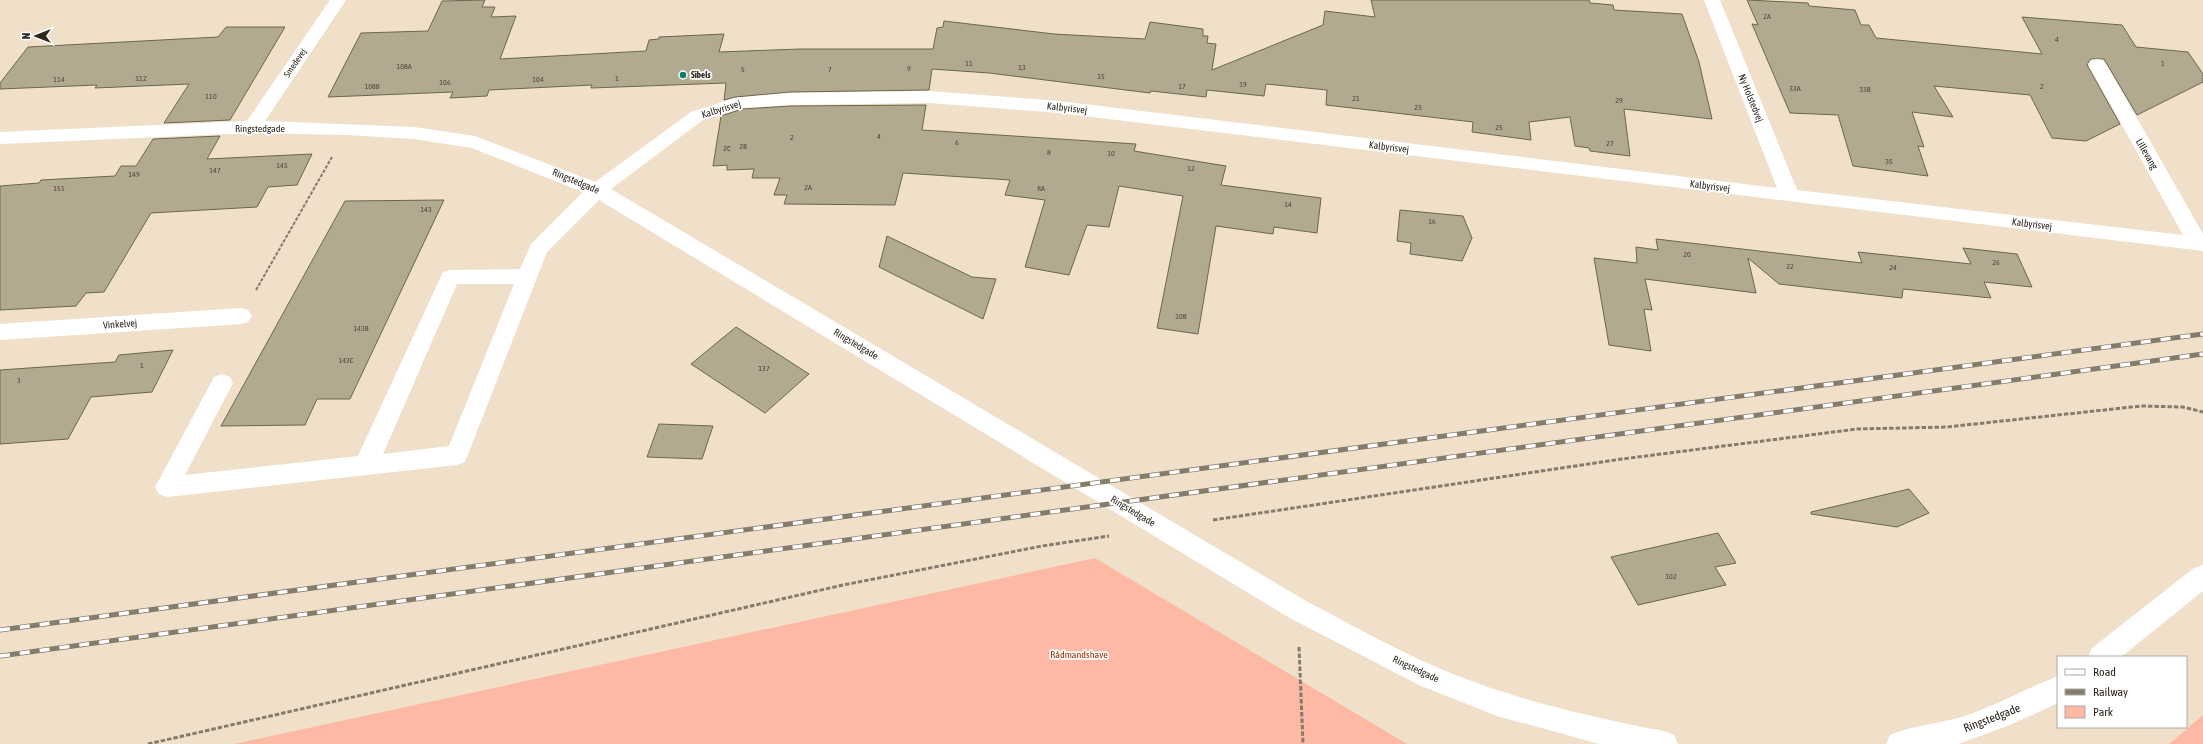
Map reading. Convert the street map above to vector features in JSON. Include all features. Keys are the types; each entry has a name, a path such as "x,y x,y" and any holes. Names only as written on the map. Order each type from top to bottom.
{"street":[{"name":"Smedevej","path":"252,127 338,0"},
{"name":"Ny Holstedvej","path":"1712,0 1790,196"},
{"name":"Lillevang","path":"2097,64 2201,243"},
{"name":"Kalbyrisvej","path":"366,465 457,455 538,249 598,190 697,116 741,102 790,99 929,97 1066,108 1790,196 2201,243"},
{"name":"Ringstedgade","path":"0,138 252,127 348,129 414,133 475,142 598,190 1297,609 1416,670 1473,694 1599,732 1664,744"},
{"path":"222,383 167,487 366,465 450,277 528,276"},
{"name":"Vinkelvej","path":"0,332 241,316"},
{"path":"2102,656 2203,576"},
{"name":"Ringstedgade","path":"1900,744 1933,739 1983,724 2057,689"}],"path":[{"path":"241,316 348,129"},
{"path":"1297,609 1303,744"}],"green space":[{"name":"Rådmandshave","path":"1095,558 1407,744 234,744"},
{"path":"2203,715 2203,744 2169,744"}],"building":[{"path":"485,0 482,7 495,7 491,17 516,16 500,59 646,51 649,40 659,39 659,37 724,34 719,52 800,49 933,49 937,28 943,27 944,21 1054,34 1145,39 1150,22 1203,29 1203,36 1208,36 1207,43 1216,44 1212,70 1323,25 1325,11 1375,17 1371,0 1589,0 1590,3 1613,5 1614,10 1682,14 1699,62 1712,119 1624,109 1630,156 1590,151 1589,148 1575,146 1570,117 1529,122 1531,140 1472,132 1473,122 1326,105 1327,90 1266,84 1264,96 1207,90 1206,97 1151,91 1150,93 989,73 932,69 929,90 790,92 735,97 724,100 726,83 591,88 592,85 489,90 487,96 450,98 453,92 328,97 361,33 428,31 442,1"},
{"path":"1747,0 1808,3 1809,6 1855,10 1861,25 1869,25 1876,38 2042,54 2022,17 2122,25 2136,47 2188,52 2203,74 2203,82 2137,115 2104,59 2091,59 2087,65 2120,124 2086,141 2052,138 2030,95 1934,86 1953,117 1912,112 1924,147 1918,146 1928,176 1853,166 1838,115 1790,113 1752,24 1758,25"},
{"path":"226,27 285,27 230,120 164,123 189,84 95,88 97,85 0,89 0,83 28,47 218,37"},
{"path":"926,105 922,130 1136,144 1134,151 1226,166 1221,185 1321,198 1317,233 1274,227 1273,234 1216,226 1198,334 1157,328 1183,196 1119,186 1109,227 1087,225 1069,275 1025,267 1045,200 1005,195 1010,180 903,173 895,205 784,204 787,195 774,195 780,178 752,178 754,169 727,170 727,165 713,166 721,116 742,109 790,106"},
{"path":"220,136 207,159 312,154 297,185 268,187 257,207 151,213 104,292 86,293 76,306 0,310 0,186 39,183 41,180 115,176 121,166 136,166 153,139"},
{"path":"444,200 350,399 317,399 305,425 221,426 345,201"},
{"path":"1400,210 1463,216 1472,238 1462,261 1410,254 1411,243 1397,241"},
{"path":"887,236 972,277 996,279 983,319 879,267"},
{"path":"1656,239 1862,263 1858,252 1971,264 1963,248 2017,254 2032,287 1984,282 1991,298 1903,289 1902,298 1779,284 1748,258 1756,293 1645,279 1652,310 1644,309 1651,351 1609,345 1594,258 1637,263 1636,247 1658,250"},
{"path":"736,327 809,374 765,413 691,364"},
{"path":"173,350 152,392 91,397 68,439 0,444 0,370 115,362 119,355"},
{"path":"659,424 713,426 702,459 647,457"},
{"path":"1909,489 1929,513 1897,527 1811,514 1811,512"},
{"path":"1718,533 1736,563 1715,567 1726,585 1638,605 1611,557"}],"railway":[{"path":"0,630 2203,334"},
{"path":"0,656 2203,354"}],"place":[{"name":"Sibels","path":"683,75"}]}
